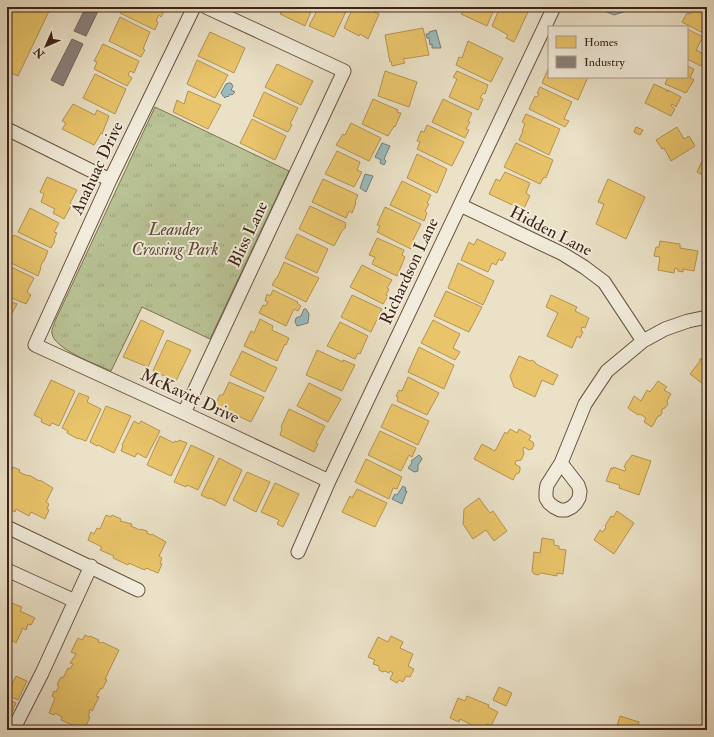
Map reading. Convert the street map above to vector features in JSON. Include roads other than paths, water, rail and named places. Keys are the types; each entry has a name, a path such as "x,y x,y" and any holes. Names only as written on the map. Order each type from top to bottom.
{"street":[{"name":"Anahuac Drive","path":"35,346 110,180 194,7"},
{"name":"Bliss Lane","path":"184,413 344,71 206,7"},
{"name":"Richardson Lane","path":"298,552 329,482 554,7"},
{"path":"7,129 110,180"},
{"name":"Hidden Lane","path":"460,206 563,254 594,274 604,282 643,341"},
{"path":"560,463 585,404 607,371 643,341 665,329 688,321 707,317"},
{"name":"McKavitt Drive","path":"35,346 184,413 329,482"},
{"path":"7,527 91,566 138,590"},
{"path":"13,730 42,673 91,566"},
{"path":"7,570 74,602"}],"water":[{"path":"595,7 634,7 633,9 614,15"},
{"path":"436,30 441,48 432,48 429,38 427,38 426,34"},
{"path":"229,83 233,86 231,90 235,92 225,98 221,93 226,84"},
{"path":"382,143 390,146 384,159 386,161 384,165 380,163 381,160 375,157"},
{"path":"365,174 373,176 366,192 360,188"},
{"path":"304,309 306,309 309,314 308,323 297,326 295,322 296,318 301,316"},
{"path":"419,455 422,459 418,465 418,471 414,472 408,468 412,463 411,461"},
{"path":"403,486 406,488 405,491 407,491 402,504 392,499 395,494 397,495"}],"park label":[{"name":"Leander Crossing Park","path":"175,239"}]}
